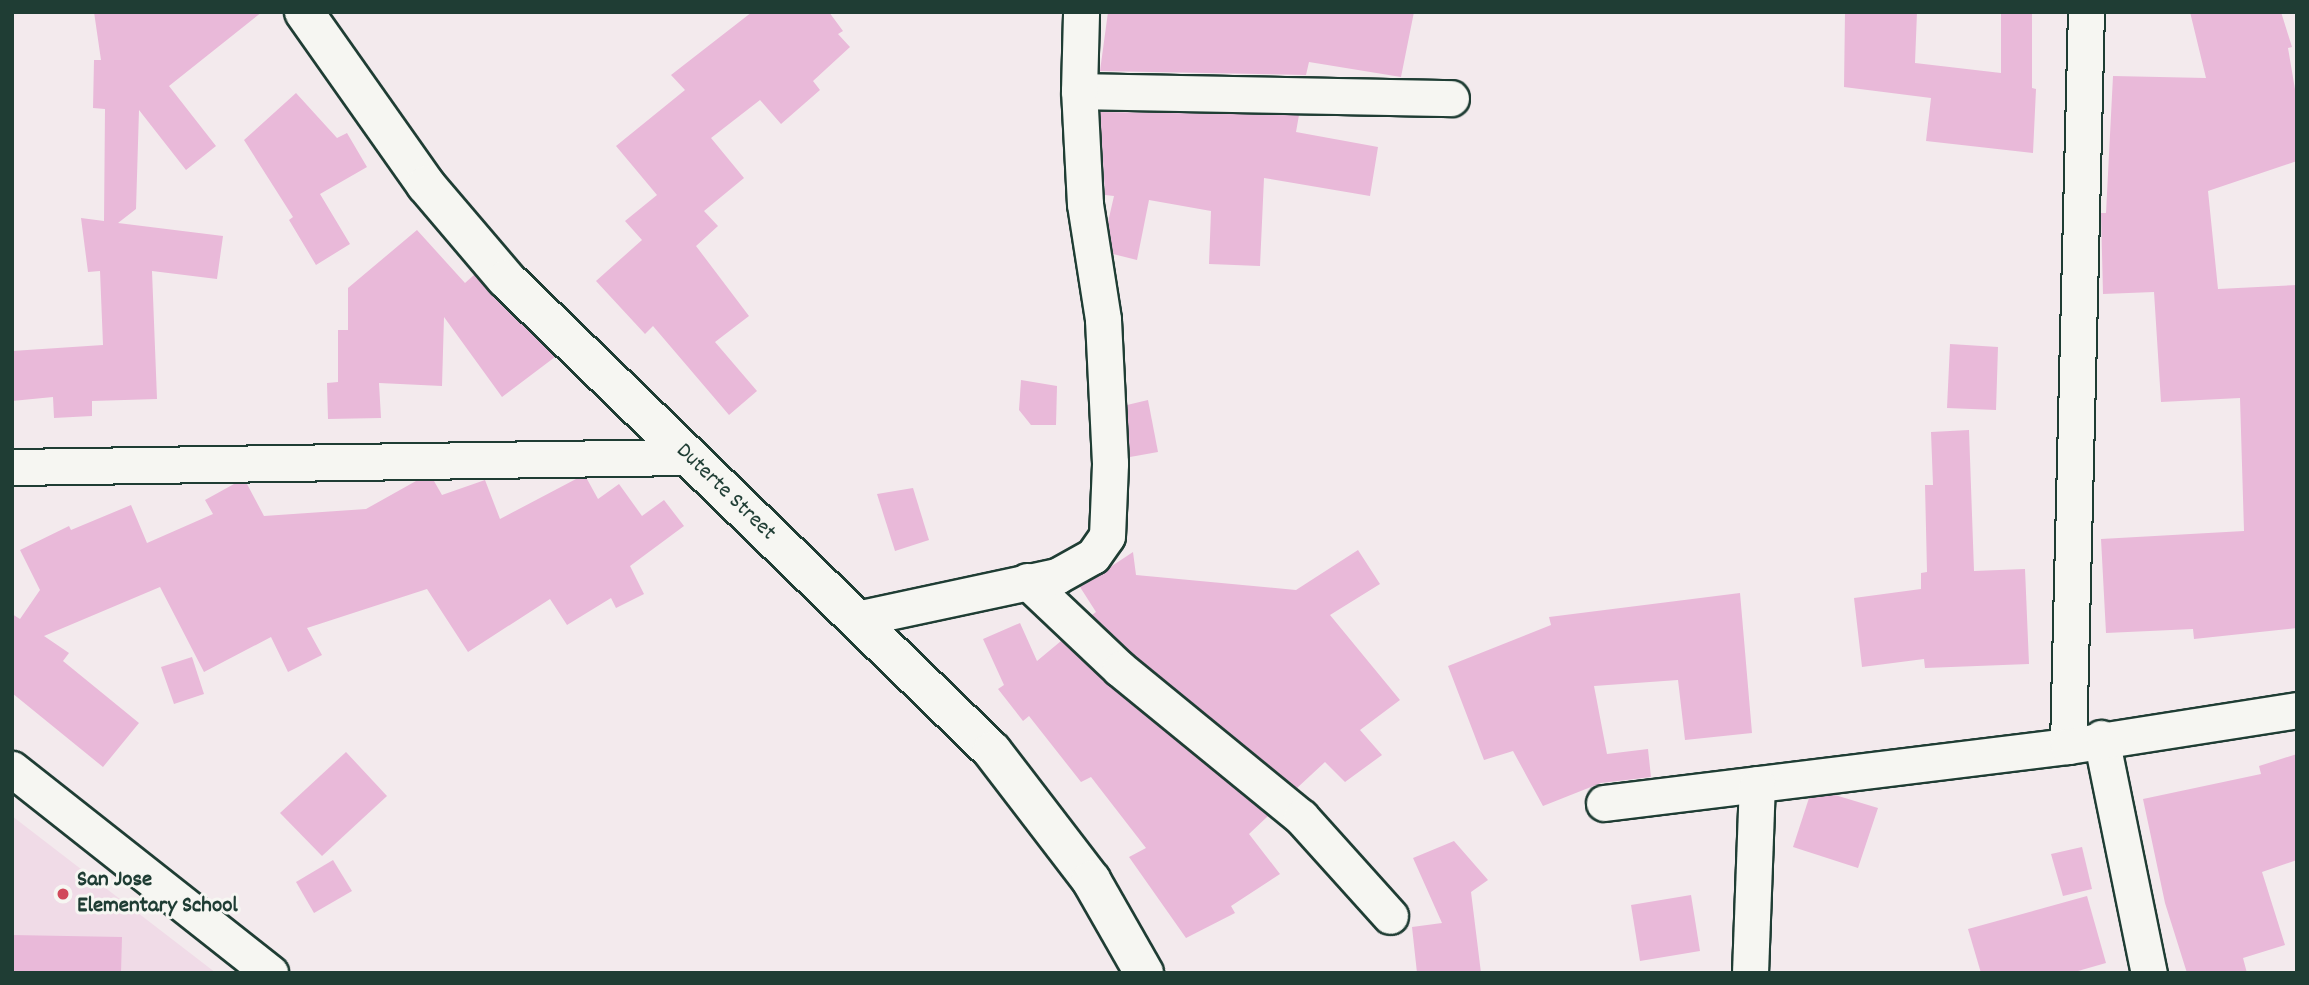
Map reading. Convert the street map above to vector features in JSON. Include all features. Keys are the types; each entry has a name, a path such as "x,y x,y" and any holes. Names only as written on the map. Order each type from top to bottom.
{"main road":[{"name":"Duterte Street","path":"304,12 426,185 497,268 992,751 1091,880 1144,973"}],"street":[{"path":"856,619 1057,576 1093,556 1107,536 1111,505 1103,319 1085,204 1079,90 1081,12"},
{"path":"2068,746 2086,12"},
{"path":"1079,90 1451,98"},
{"path":"12,467 689,457"},
{"path":"1027,581 1120,668 1301,817 1390,916"},
{"path":"1604,803 2068,746 2101,738 2297,710"},
{"path":"2101,738 2149,973"},
{"path":"12,769 270,973"},
{"path":"1750,973 1757,784"}],"shaded area":[{"name":"San Jose Elementary School","path":"12,816 216,973 12,973"}],"building":[{"path":"94,12 262,12 169,86 216,146 186,170 139,110 136,209 118,223 223,236 217,279 152,271 157,399 92,401 92,416 54,418 53,397 12,401 12,351 103,345 100,271 88,272 81,218 104,221 105,109 93,108 94,60 101,60"},
{"path":"752,12 829,12 843,31 838,34 850,47 813,81 820,90 781,124 760,100 711,138 744,178 704,211 718,226 696,246 749,316 715,342 757,391 729,415 653,326 645,334 596,281 642,240 625,221 657,195 616,146 685,90 671,75"},
{"path":"1108,12 1414,12 1401,77 1309,62 1306,75 1100,71"},
{"path":"1845,12 1917,12 1915,63 2001,73 2001,14 2032,14 2032,88 2036,89 2033,153 1926,141 1931,98 1844,87"},
{"path":"2190,12 2281,12 2292,47 2288,48 2297,101 2297,161 2208,191 2218,289 2297,285 2297,628 2194,639 2193,629 2106,633 2101,539 2244,531 2240,398 2161,402 2154,292 2103,294 2101,213 2106,213 2113,76 2206,78"},
{"path":"296,93 337,138 347,133 367,167 320,194 350,244 316,265 289,220 293,217 244,140"},
{"path":"1100,112 1299,115 1296,132 1378,147 1370,196 1264,178 1260,266 1209,264 1211,211 1149,200 1137,260 1113,254 1108,222 1114,196 1105,195"},
{"path":"417,230 465,283 474,275 555,357 502,397 444,317 442,386 379,383 381,418 328,419 327,383 338,382 338,330 348,330 348,288"},
{"path":"1950,344 1998,347 1996,410 1947,408"},
{"path":"1021,380 1057,386 1056,425 1031,425 1019,410"},
{"path":"1148,400 1158,452 1130,457 1127,405"},
{"path":"1969,430 1974,571 2025,569 2029,664 1925,668 1924,659 1862,667 1854,598 1921,589 1921,573 1927,572 1925,485 1933,485 1931,432"},
{"path":"576,479 587,479 598,499 619,484 642,516 664,500 684,526 630,566 644,594 616,608 611,598 567,625 550,599 468,652 427,589 307,628 322,655 288,672 271,637 204,672 160,587 44,636 69,653 63,661 139,723 103,767 12,693 12,614 20,619 40,590 20,550 69,526 71,530 131,505 147,543 213,514 205,500 234,484 247,484 264,516 366,509 416,481 434,481 442,495 485,480 500,519"},
{"path":"913,488 929,540 895,551 877,494"},
{"path":"1358,550 1380,584 1330,615 1400,700 1360,730 1382,755 1345,782 1325,762 1297,788 1133,654 1092,615 1096,612 1080,587 1133,552 1136,575 1296,590"},
{"path":"1740,593 1752,733 1685,740 1678,680 1594,686 1607,754 1648,749 1651,777 1601,783 1543,806 1513,751 1484,760 1448,666 1551,625 1549,617"},
{"path":"1020,623 1037,661 1061,641 1268,816 1249,834 1280,874 1231,906 1235,913 1186,938 1129,857 1146,848 1091,777 1081,782 1029,716 1023,721 998,689 1004,685 983,639"},
{"path":"192,657 204,694 174,704 161,667"},
{"path":"346,752 387,796 322,856 280,813"},
{"path":"2297,754 2297,860 2262,872 2285,945 2243,958 2247,973 2187,973 2165,903 2143,799 2261,774 2259,766"},
{"path":"1835,795 1878,808 1858,868 1793,847 1809,798"},
{"path":"1454,841 1488,880 1471,892 1481,973 1417,973 1412,927 1442,923 1413,858"},
{"path":"2082,847 2092,889 2063,896 2051,854"},
{"path":"333,860 352,891 314,913 296,882"},
{"path":"1691,895 1700,951 1640,961 1631,905"},
{"path":"2087,896 2106,963 2071,973 1981,973 1968,929"},
{"path":"12,935 122,937 121,973 12,973"}],"place":[{"name":"San Jose Elementary School","path":"63,894"}]}
